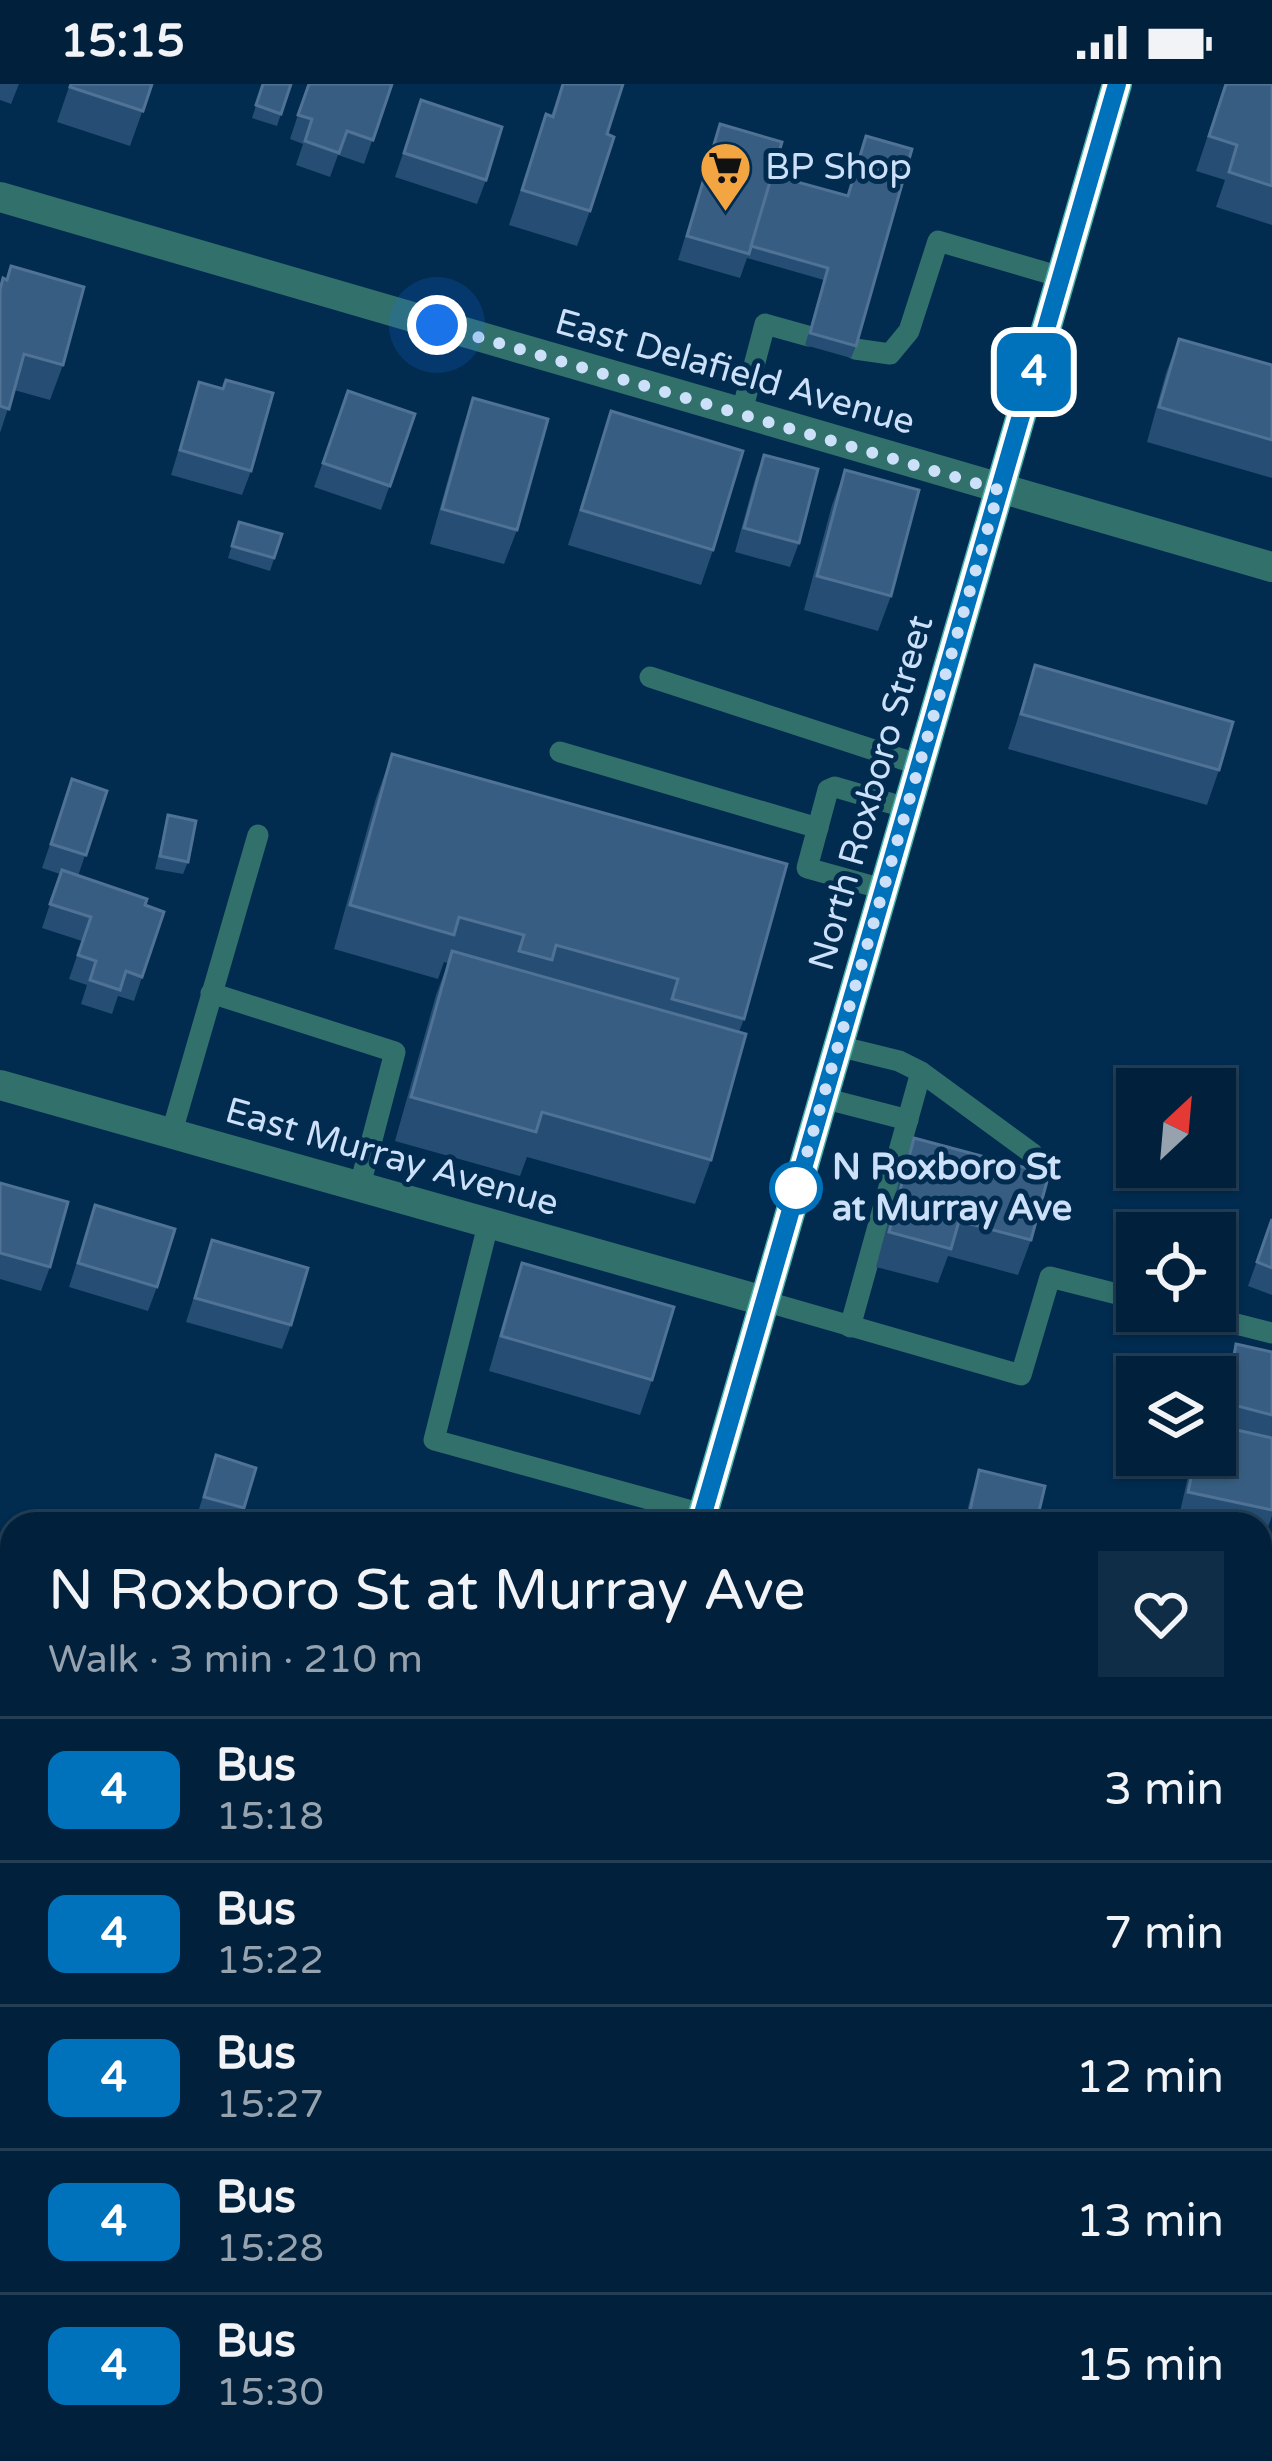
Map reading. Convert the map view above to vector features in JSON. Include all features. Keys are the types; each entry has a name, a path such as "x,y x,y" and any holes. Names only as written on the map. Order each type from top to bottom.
{"main road":[{"name":"North Roxboro Street","path":"703,1512 1117,84"}],"street":[{"name":"East Delafield Avenue","path":"0,197 1272,567"},
{"name":"East Murray Avenue","path":"0,1085 764,1301"}],"lane":[{"path":"855,349 890,354 909,331 938,241 1061,277"},
{"path":"741,415 765,324 808,336"},
{"path":"650,677 920,765"},
{"path":"560,752 818,828"},
{"path":"883,889 810,872 807,865 830,786 908,808"},
{"path":"171,1135 258,836"},
{"path":"211,992 394,1052 359,1189"},
{"path":"838,1046 899,1061 921,1072 1033,1154"},
{"path":"850,1327 921,1072"},
{"path":"823,1098 908,1120"},
{"path":"488,1225 434,1440 677,1512"},
{"path":"764,1301 1021,1375 1050,1277 1116,1294"},
{"path":"1236,1324 1272,1333"}],"building":[{"path":"71,84 152,84 143,111"},
{"path":"263,84 291,84 281,114 256,105"},
{"path":"309,84 392,84 373,140 347,131 339,153 305,141 312,119 298,115"},
{"path":"563,84 623,84 607,134 614,137 590,211 522,190 546,114 553,117"},
{"path":"1226,84 1272,84 1272,186 1229,172 1237,145 1209,136"},
{"path":"421,100 502,127 486,180 404,153"},
{"name":"BP Shop","path":"720,124 782,142 749,254 687,236"},
{"path":"866,136 912,149 856,346 810,333 828,268 751,246 772,175 848,196"},
{"path":"11,266 84,287 63,365 24,354 9,409 0,406 0,290"},
{"path":"1179,339 1272,365 1272,440 1159,407"},
{"path":"226,380 273,393 251,471 180,450 199,382 223,389"},
{"path":"348,391 415,414 390,486 323,463"},
{"path":"473,398 548,419 517,530 442,509"},
{"path":"611,411 743,451 713,550 581,510"},
{"path":"764,455 818,469 799,543 744,528"},
{"path":"845,470 919,490 891,596 817,576"},
{"path":"239,522 282,534 274,558 232,546"},
{"path":"1035,665 1233,722 1219,770 1021,714"},
{"path":"392,754 787,864 744,1019 672,999 678,979 556,945 552,960 519,951 524,935 459,917 454,935 350,905"},
{"path":"72,779 107,791 86,855 51,844"},
{"path":"168,815 196,821 188,862 160,856"},
{"path":"62,870 147,899 145,905 164,912 142,977 126,971 120,990 90,980 96,961 78,955 91,917 50,904"},
{"path":"452,951 746,1034 711,1160 542,1112 536,1132 411,1097"},
{"path":"914,1138 1049,1174 1031,1240 959,1221 951,1249 889,1232"},
{"path":"0,1183 68,1202 50,1267 0,1253"},
{"path":"95,1205 175,1229 157,1287 78,1263"},
{"path":"1272,1219 1272,1268 1257,1262"},
{"path":"212,1240 308,1268 291,1325 195,1298"},
{"path":"522,1263 674,1307 652,1380 501,1336"},
{"path":"1236,1344 1272,1352 1272,1415 1236,1406"},
{"path":"1236,1430 1272,1438 1272,1510 1188,1492 1191,1476 1236,1476"},
{"path":"216,1455 256,1468 244,1508 204,1497"},
{"path":"979,1470 1045,1486 1039,1512 970,1512"}],"bus line":[{"name":"4","path":"703,1512 1117,84"}],"place":[{"name":"BP Shop","path":"726,213"},
{"name":"N Roxboro St at Murray Ave","path":"796,1188"}],"route":[{"path":"437,325 999,490 792,1205 796,1188"}]}
